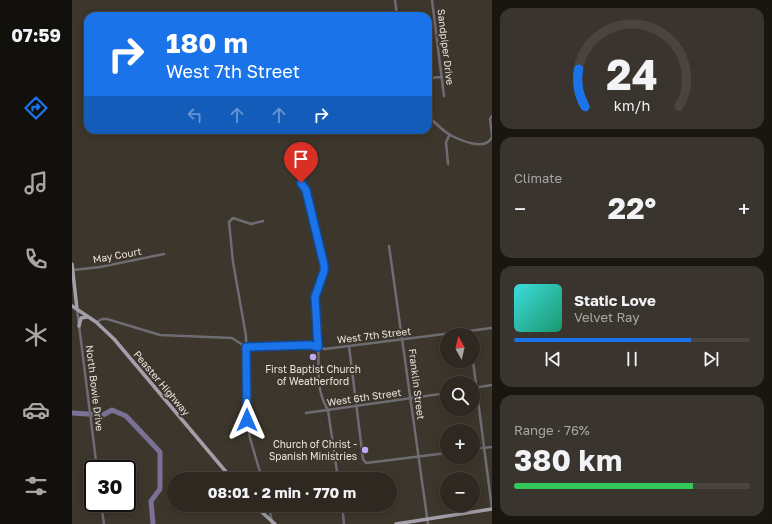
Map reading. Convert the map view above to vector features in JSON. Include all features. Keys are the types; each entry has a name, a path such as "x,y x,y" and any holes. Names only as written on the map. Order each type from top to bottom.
{"main road":[{"path":"72,264 77,309"},
{"path":"72,303 76,297"},
{"name":"Peaster Highway","path":"72,306 96,322 114,339 226,472"},
{"path":"79,326 81,318 90,318"},
{"path":"396,524 492,509"},
{"path":"261,512 273,523"}],"street":[{"path":"395,0 396,12"},
{"name":"Sandpiper Drive","path":"432,0 444,96"},
{"path":"432,78 442,77"},
{"path":"432,119 450,134 480,145 488,143 492,136 490,119 492,116"},
{"path":"448,164 446,142 450,134"},
{"path":"301,183 306,190 324,265 324,271 315,297 319,391 328,410 337,472"},
{"path":"260,472 250,438 247,420 246,336 233,262 229,222 233,218 251,224 263,221"},
{"name":"Franklin Street","path":"389,246 428,524"},
{"name":"May Court","path":"73,270 100,267 164,254"},
{"name":"North Bowie Drive","path":"77,309 96,460"},
{"name":"West 7th Street","path":"96,322 102,319 107,319 160,335 232,338 246,347 310,345 325,349 440,335"},
{"name":"West 7th Street","path":"480,330 492,328"},
{"path":"349,346 363,459 366,463 440,454"},
{"path":"480,387 492,386"},
{"name":"West 6th Street","path":"306,413 440,394"},
{"path":"479,416 485,448 492,509"},
{"path":"480,448 492,447"},
{"path":"102,512 104,524"},
{"path":"271,512 273,523"},
{"path":"343,512 344,524"}],"waterway":[{"path":"72,413 103,415 112,410 126,416 160,452 160,489 151,501 153,524"}],"place":[{"name":"First Baptist Church of Weatherford","path":"313,357"},
{"name":"Church of Christ - Spanish Ministries","path":"365,450"}],"route":[{"path":"247,420 246,347 310,345 318,347 319,340 315,297 316,290 324,271 324,265 306,190 301,183"}]}
